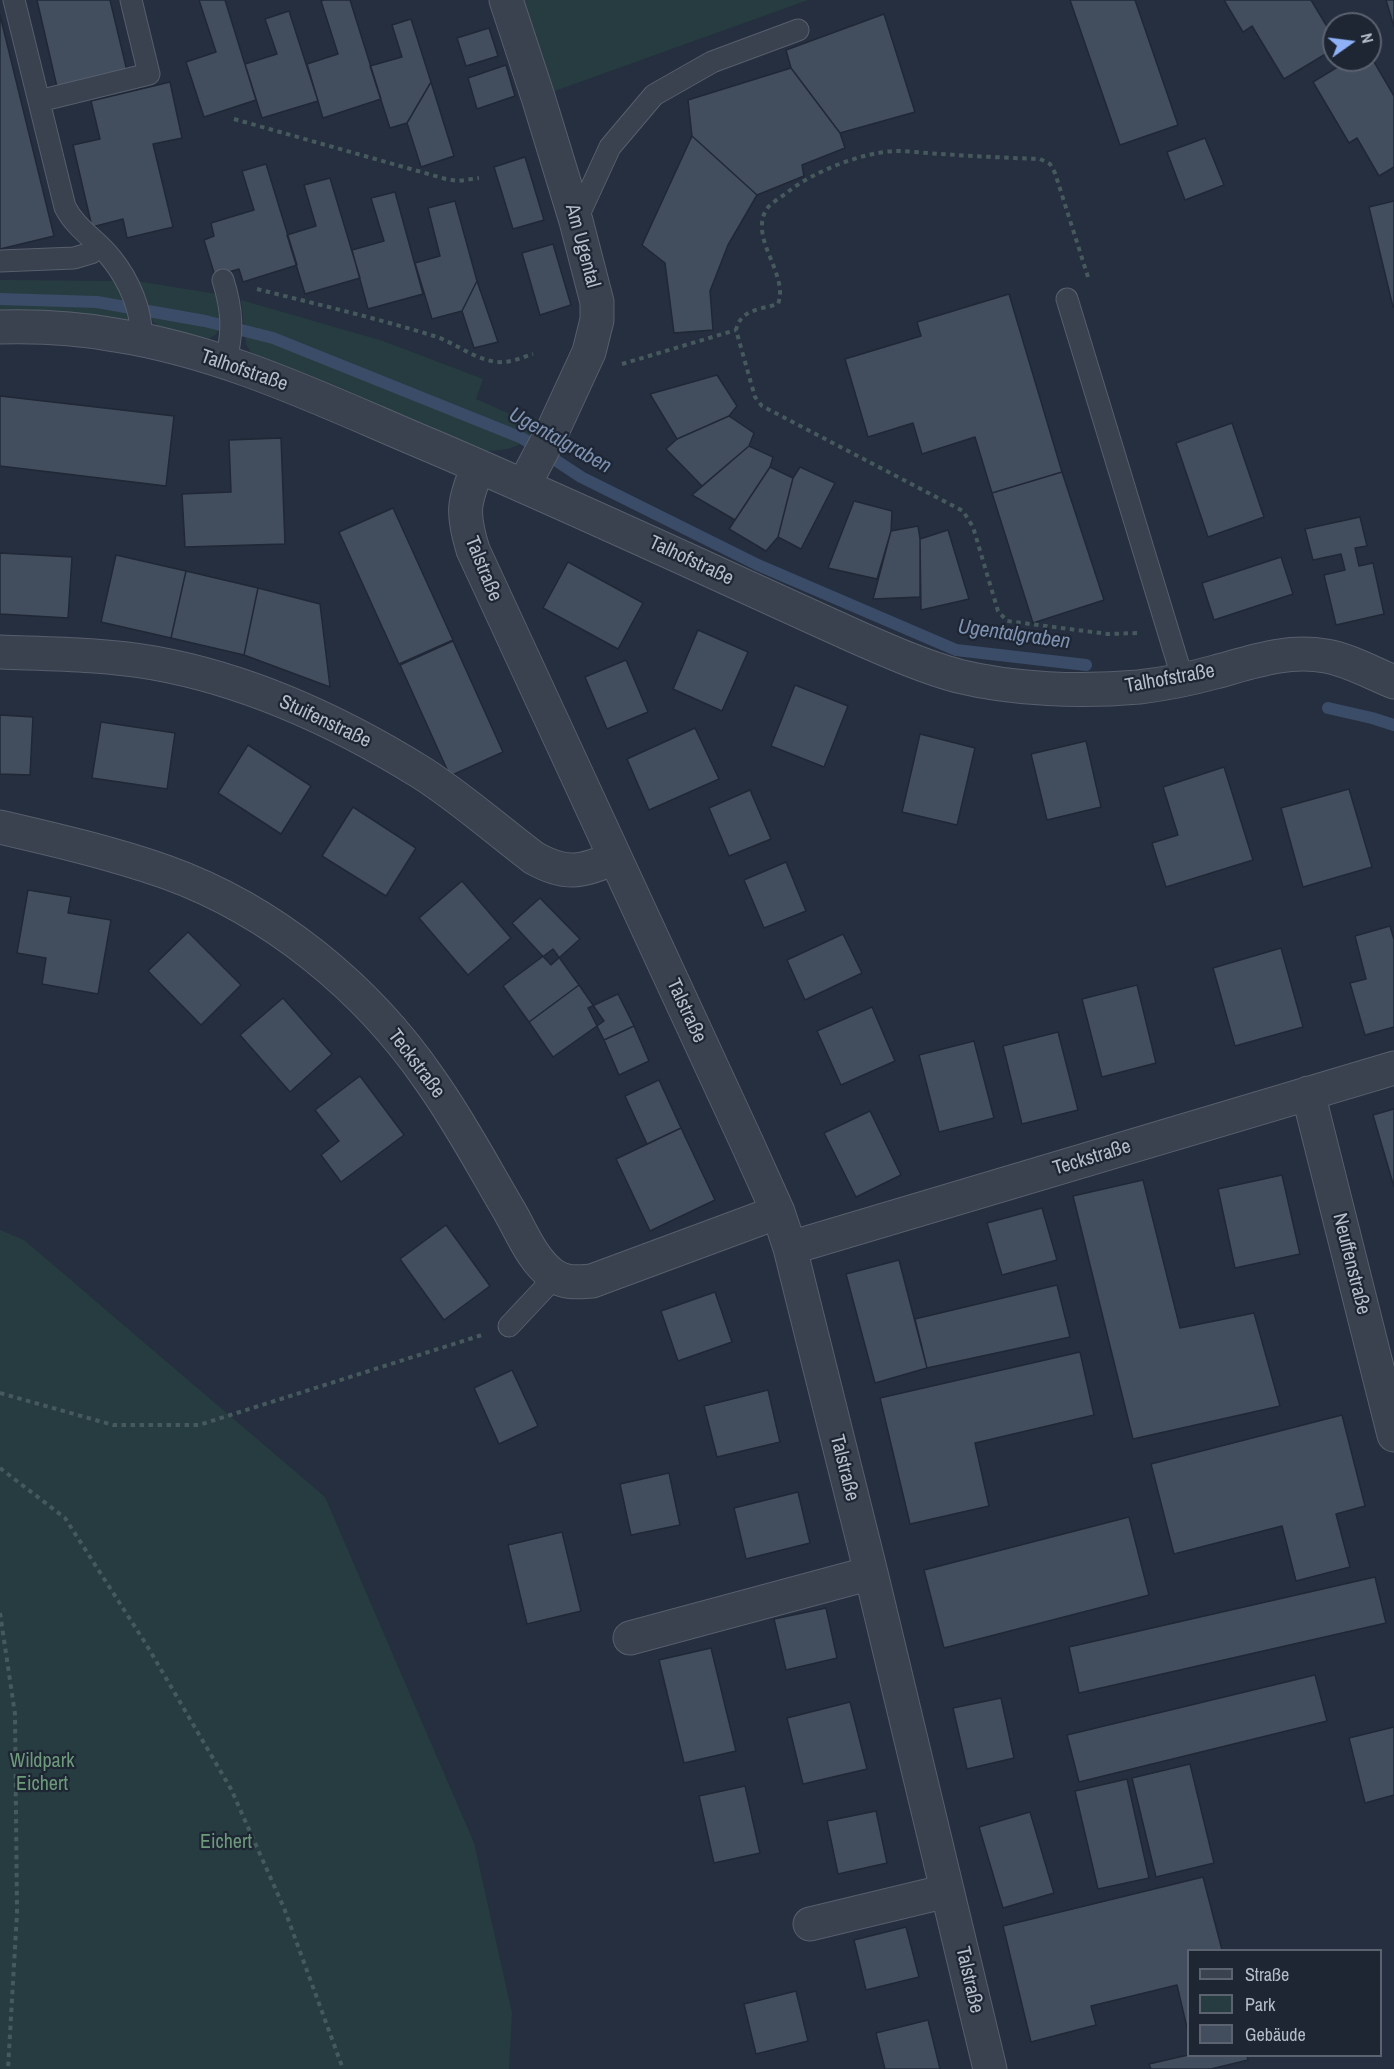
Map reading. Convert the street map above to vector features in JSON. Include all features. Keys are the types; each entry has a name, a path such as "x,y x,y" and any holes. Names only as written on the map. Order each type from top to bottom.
{"street":[{"name":"Am Ugental","path":"506,0 576,221 597,302 594,337 553,430 529,476"},
{"name":"Talhofstraße","path":"0,327 56,328 116,335 141,330 227,356 277,381 478,466 529,476 870,643 914,662 960,676 1017,685 1088,689 1142,686 1183,680 1254,661 1292,654 1326,656 1394,682"},
{"name":"Talstraße","path":"478,466 466,498 467,530 473,550 778,1212 790,1248 990,2069"},
{"name":"Stuifenstraße","path":"0,652 123,659 171,667 225,680 314,714 390,754 450,792 547,866 577,871 614,858"},
{"name":"Teckstraße","path":"0,827 44,837 167,873 244,909 306,949 369,1005 401,1040 431,1080 530,1247 546,1270 555,1277"},
{"name":"Teckstraße","path":"790,1248 1394,1068"},
{"name":"Neuffenstraße","path":"1308,1093 1394,1435"},
{"path":"555,1277 578,1282 592,1281 778,1212"},
{"path":"630,1638 871,1574"},
{"path":"810,1924 948,1891"}],"lane":[{"path":"14,0 65,207 78,227 117,266 134,299 141,330"},
{"path":"39,101 149,74 131,0"},
{"path":"576,221 610,147 654,95 712,62 798,30"},
{"path":"0,261 74,258 91,253 99,246"},
{"path":"226,289 232,314 232,334 227,356"},
{"path":"1067,299 1183,680"},
{"path":"509,1326 555,1277"}],"path":[{"path":"234,119 446,179 479,177"},
{"path":"1091,287 1055,173 1050,164 1040,159 895,151 870,154 819,172 793,188 765,210 762,221 763,234 781,296 778,304 744,314 738,321 736,330 755,397 762,406 963,511 973,527 998,611 1007,621 1108,634 1136,633 1167,626"},
{"path":"254,288 433,336 484,360 512,361 533,354"},
{"path":"583,365 596,369 608,368 736,330"},
{"path":"0,1393 113,1425 199,1425 473,1338"},
{"path":"0,1468 65,1518 146,1644 231,1789 284,1908 344,2069"},
{"path":"0,1613 15,1714 17,1912 8,2069"}],"green space":[{"path":"506,0 808,0 538,97"},
{"path":"0,280 115,281 130,323 0,313"},
{"path":"136,281 217,294 220,329 203,342 169,334 153,322"},
{"path":"241,300 383,341 483,379 476,399 537,426 528,439 516,446 487,451 255,360 246,344"},
{"name":"Eichert","path":"0,1230 24,1240 325,1497 474,1843 512,2013 509,2069 0,2069"}],"building":[{"path":"37,0 110,0 127,71 57,87"},
{"path":"199,0 225,0 256,100 204,117 186,62 216,52"},
{"path":"350,0 381,99 323,118 307,64 338,54 321,1"},
{"path":"1070,0 1135,0 1178,125 1120,145"},
{"path":"1224,0 1311,0 1322,18 1322,56 1284,79 1252,26 1243,32"},
{"path":"1386,0 1394,0 1394,27"},
{"path":"289,11 318,101 262,118 245,64 277,54 265,19"},
{"path":"884,14 915,112 840,133 791,68 786,50"},
{"path":"0,15 54,236 0,249"},
{"path":"411,19 431,82 407,123 390,128 370,66 402,57 392,25"},
{"path":"489,28 498,56 466,66 457,38"},
{"path":"506,65 515,96 477,109 468,78"},
{"path":"791,68 840,133 845,148 802,165 804,176 757,195 692,136 688,100"},
{"path":"1329,72 1380,72 1394,96 1394,167 1379,176 1357,138 1349,143 1313,82"},
{"path":"170,82 182,138 153,144 173,227 127,238 123,219 92,227 73,145 100,139 91,101"},
{"path":"431,82 454,156 421,167 407,123"},
{"path":"692,136 757,195 728,245 710,291 713,330 674,333 665,263 642,245"},
{"path":"1205,138 1224,185 1185,200 1167,152"},
{"path":"525,157 544,220 513,229 494,167"},
{"path":"266,164 297,265 243,282 239,269 215,276 204,240 214,236 211,223 254,210 242,171"},
{"path":"330,178 360,278 305,294 287,235 316,226 304,185"},
{"path":"395,192 423,294 368,309 352,250 384,241 371,198"},
{"path":"455,201 477,281 462,311 432,319 415,263 440,256 428,208"},
{"path":"1394,201 1394,307 1393,307 1369,207"},
{"path":"553,244 571,305 540,315 522,253"},
{"path":"477,281 498,342 474,348 462,311"},
{"path":"1009,294 1062,472 992,493 975,437 922,454 913,423 868,437 845,359 921,336 917,322"},
{"path":"717,375 737,406 729,416 677,439 650,394"},
{"path":"0,396 174,416 166,486 0,466"},
{"path":"729,416 754,433 749,446 702,486 666,449 677,439"},
{"path":"1232,423 1264,517 1208,537 1176,443"},
{"path":"281,438 285,544 185,547 182,494 231,492 229,440"},
{"path":"749,446 773,457 770,467 735,520 692,495"},
{"path":"770,467 793,478 778,537 766,551 729,529"},
{"path":"800,467 835,483 801,549 778,537 793,478"},
{"path":"1062,472 1104,600 1033,623 992,493"},
{"path":"854,501 892,511 891,531 877,579 828,568"},
{"path":"393,508 453,640 399,664 339,532"},
{"path":"1360,517 1367,546 1355,548 1359,566 1373,563 1384,614 1336,625 1324,575 1345,570 1341,554 1313,560 1305,529"},
{"path":"918,526 920,597 873,599 891,531"},
{"path":"948,530 969,599 921,610 920,539"},
{"path":"0,553 72,557 68,618 0,614"},
{"path":"116,555 186,571 171,638 101,622"},
{"path":"1281,557 1293,594 1214,620 1202,583"},
{"path":"568,562 643,603 618,649 543,608"},
{"path":"186,571 258,588 244,655 171,638"},
{"path":"258,588 320,604 330,687 244,655"},
{"path":"698,630 748,652 722,711 673,689"},
{"path":"453,641 503,752 450,776 400,665"},
{"path":"626,660 648,712 607,729 585,677"},
{"path":"795,685 848,706 824,767 771,746"},
{"path":"0,715 33,717 30,775 0,774"},
{"path":"101,722 175,733 167,789 92,778"},
{"path":"695,728 719,779 649,810 627,759"},
{"path":"920,734 975,748 957,825 902,812"},
{"path":"1086,741 1101,807 1047,820 1031,754"},
{"path":"248,745 311,786 281,834 218,793"},
{"path":"1224,767 1253,860 1166,887 1152,843 1178,835 1163,787"},
{"path":"1349,789 1372,867 1303,887 1281,808"},
{"path":"750,790 771,839 729,856 709,808"},
{"path":"353,807 416,848 386,896 322,856"},
{"path":"786,862 806,911 764,928 744,880"},
{"path":"462,881 511,938 468,975 419,918"},
{"path":"28,890 71,897 68,913 111,920 98,994 42,984 46,958 17,953"},
{"path":"540,898 580,939 551,965 512,923"},
{"path":"1390,926 1394,940 1394,1027 1365,1035 1350,983 1366,979 1355,936"},
{"path":"188,932 241,985 201,1025 148,971"},
{"path":"843,934 862,973 805,1000 787,960"},
{"path":"1281,948 1303,1027 1235,1046 1213,968"},
{"path":"553,949 579,985 529,1022 503,986"},
{"path":"579,985 604,1021 553,1057 529,1022"},
{"path":"1137,985 1156,1063 1102,1077 1082,999"},
{"path":"618,994 634,1026 604,1040 588,1008"},
{"path":"283,998 332,1054 290,1092 240,1035"},
{"path":"872,1007 895,1061 841,1085 817,1031"},
{"path":"634,1026 649,1061 619,1075 604,1040"},
{"path":"1058,1032 1078,1110 1022,1124 1003,1046"},
{"path":"974,1041 994,1118 939,1132 919,1055"},
{"path":"360,1076 404,1135 341,1182 321,1155 339,1141 315,1110"},
{"path":"659,1080 681,1128 647,1144 625,1096"},
{"path":"1394,1109 1394,1187 1373,1115"},
{"path":"870,1111 901,1175 856,1197 824,1133"},
{"path":"681,1128 715,1200 650,1231 616,1159"},
{"path":"1282,1175 1300,1254 1235,1268 1218,1189"},
{"path":"1143,1180 1180,1328 1254,1313 1280,1406 1133,1439 1073,1196"},
{"path":"1042,1208 1057,1260 1002,1275 987,1223"},
{"path":"446,1225 490,1286 444,1320 400,1259"},
{"path":"899,1260 927,1368 875,1383 846,1274"},
{"path":"1057,1285 1070,1337 927,1368 915,1319"},
{"path":"715,1292 732,1342 678,1361 661,1311"},
{"path":"1080,1352 1094,1415 975,1443 989,1506 910,1524 880,1398"},
{"path":"512,1370 538,1426 499,1444 474,1388"},
{"path":"768,1390 780,1442 717,1457 704,1406"},
{"path":"1342,1415 1365,1506 1336,1514 1350,1567 1296,1581 1282,1526 1174,1554 1151,1464"},
{"path":"669,1473 680,1525 631,1535 620,1484"},
{"path":"798,1492 810,1543 746,1559 734,1508"},
{"path":"1129,1517 1149,1595 944,1648 924,1570"},
{"path":"562,1532 581,1611 527,1624 508,1545"},
{"path":"1375,1577 1386,1623 1079,1693 1069,1647"},
{"path":"826,1608 837,1658 786,1670 774,1619"},
{"path":"711,1648 736,1751 684,1763 659,1660"},
{"path":"1315,1675 1327,1721 1079,1782 1067,1735"},
{"path":"1001,1698 1014,1758 967,1769 953,1708"},
{"path":"850,1702 867,1769 803,1784 787,1718"},
{"path":"1394,1727 1394,1795 1365,1803 1349,1738"},
{"path":"1190,1764 1214,1863 1156,1877 1132,1778"},
{"path":"1127,1779 1149,1878 1098,1889 1075,1791"},
{"path":"745,1786 760,1853 714,1863 699,1796"},
{"path":"876,1811 887,1863 838,1874 827,1821"},
{"path":"1030,1812 1054,1893 1003,1908 979,1827"},
{"path":"1203,1877 1222,1949 1187,1949 1187,2028 1177,1985 1091,2006 1096,2025 1031,2042 1003,1926"},
{"path":"906,1927 919,1977 866,1990 854,1940"},
{"path":"796,1991 808,2041 756,2054 744,2004"},
{"path":"928,2020 940,2069 885,2069 876,2033"},
{"path":"1187,2055 1247,2057 1248,2060 1211,2069 1151,2069 1149,2064"}],"waterway":[{"name":"Ugentalgraben","path":"0,299 97,302 205,321 273,338 522,438 581,477 758,565 956,650 1086,665"},
{"name":"Ugentalgraben","path":"1328,708 1394,725"}],"park label":[{"name":"Wildpark Eichert","path":"42,1774"}]}
